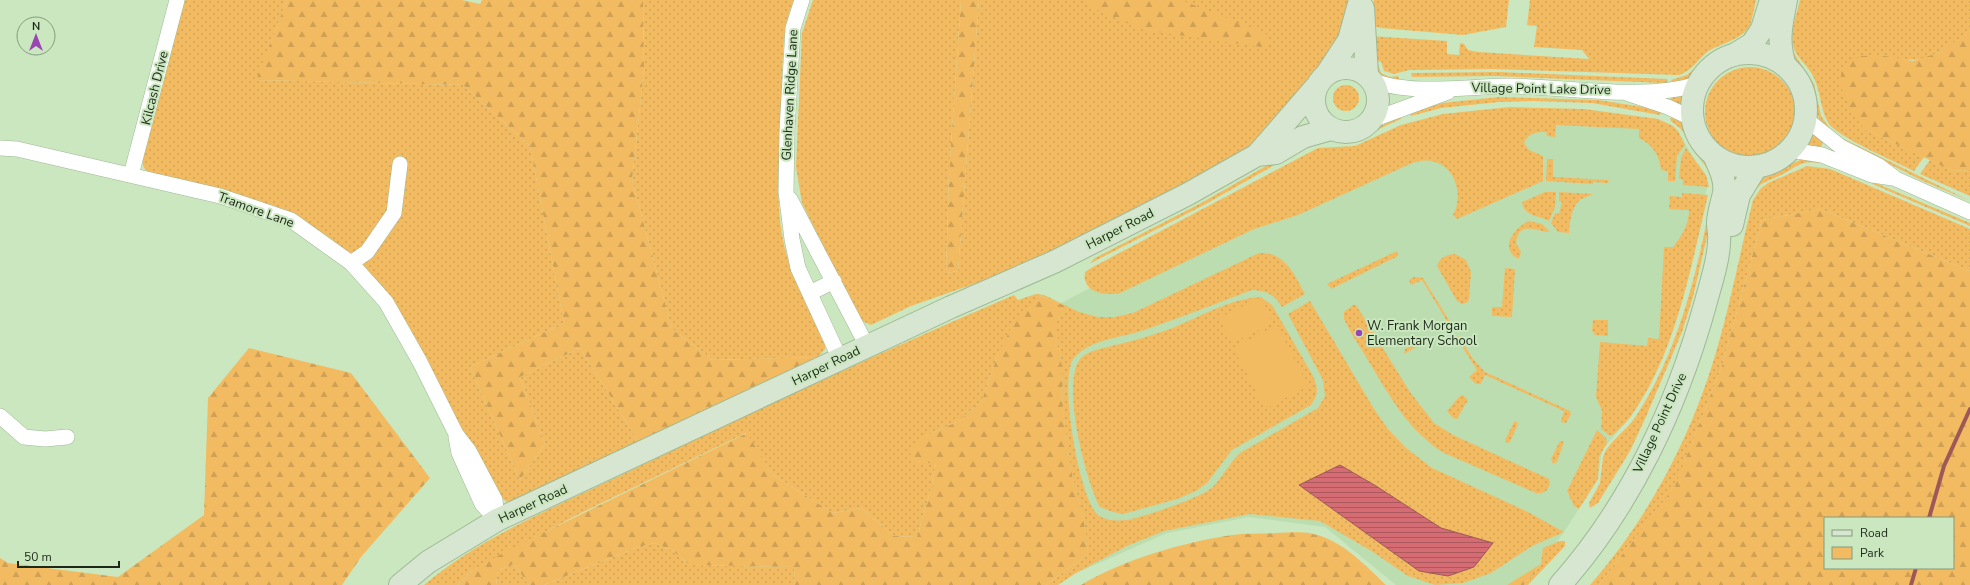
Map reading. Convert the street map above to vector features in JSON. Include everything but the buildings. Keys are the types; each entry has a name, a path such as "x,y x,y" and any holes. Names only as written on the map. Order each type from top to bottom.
{"main road":[{"name":"Harper Road","path":"1361,0 1370,77"},
{"name":"Harper Road","path":"1257,155 1321,81 1348,40 1361,0"},
{"path":"1734,55 1752,53 1770,57 1785,66 1796,77 1806,104 1806,119 1800,136 1790,150 1774,161 1756,167 1727,163 1714,155 1704,145 1697,133 1693,119 1693,101 1698,84 1708,72 1720,62 1752,44 1762,29 1770,0"},
{"path":"1785,66 1780,49 1779,34 1786,0"},
{"path":"1351,68 1370,77 1379,95 1379,104 1372,120 1366,126 1357,131 1339,132 1331,128 1318,115 1314,106 1321,81 1334,70 1351,68"},
{"name":"Harper Road","path":"400,585 441,554 497,520 867,346 1054,262 1124,228 1257,155 1276,153 1303,137 1331,128"},
{"name":"Village Point Drive","path":"1560,585 1582,559 1627,492 1658,434 1696,338 1712,280 1720,242 1718,222 1724,191 1723,177 1714,155"},
{"name":"Village Point Drive","path":"1720,242 1733,224 1739,195 1756,167"}],"street":[{"name":"Kilcash Drive","path":"131,175 177,0"},
{"name":"Glenhaven Ridge Lane","path":"802,0 793,28 787,130 786,192 792,239 798,268 840,359"},
{"name":"Village Point Lake Drive","path":"1370,77 1385,86 1404,88 1517,86 1622,91 1670,90 1698,84"},
{"name":"Village Point Lake Drive","path":"1372,120 1395,110 1461,88"},
{"name":"Village Point Lake Drive","path":"1622,91 1649,102 1668,107 1693,119"},
{"path":"1806,119 1841,147 1880,166 1896,179"},
{"name":"Tramore Lane","path":"0,148 17,149 220,196 291,220 351,263 386,302 420,362 456,434 469,450 495,500 497,520"},
{"path":"1790,150 1822,155 1872,174 1896,179 1970,212"},
{"path":"351,263 367,252 394,213 400,164"},
{"name":"Glenhaven Ridge Lane","path":"786,192 867,346"},
{"path":"810,293 834,281"},
{"path":"0,416 24,437 45,439 67,437"}],"shaded area":[{"name":"W. Frank Morgan Elementary School","path":"1577,122 1679,133 1708,183 1688,277 1632,415 1602,450 1598,479 1564,532 1541,564 1514,585 1396,585 1325,527 1249,517 1167,533 1076,573 1046,311 1322,167 1446,129"},
{"path":"1340,465 1376,486 1441,528 1493,543 1474,567 1448,576 1419,571 1299,485"}],"green space":[{"path":"181,0 287,0 257,80 463,85 530,146 564,323 470,367 520,480 545,444 520,377 580,348 640,444 519,500 507,502 500,497 386,292 358,261 326,235 309,224 272,206 228,192 151,174 144,168 141,159"},
{"path":"287,0 462,0 480,4 482,0 643,0 644,68 632,180 672,329 713,360 818,357 728,405 640,444 580,348 520,377 545,444 520,480 470,367 564,323 530,146 463,85 256,80"},
{"path":"643,0 794,0 786,25 783,51 778,184 780,224 789,262 801,292 825,339 825,349 818,357 713,360 672,329 632,180 644,68"},
{"path":"813,0 961,0 949,173 946,273 958,271 979,0 1086,0 1086,5 1181,0 1348,0 1345,25 1318,70 1269,131 1225,164 1129,215 1005,273 911,306 871,325 862,321 847,295 802,203 796,167 802,33"},
{"path":"961,0 979,0 958,271 946,273 949,173"},
{"path":"1086,0 1181,0 1266,34 1268,48 1144,30 1086,5"},
{"path":"1374,0 1509,0 1506,27 1463,35 1381,28 1370,25"},
{"path":"1530,0 1756,0 1750,25 1742,35 1706,53 1690,68 1679,75 1493,69 1409,70 1394,74 1384,71 1381,61 1377,62 1381,73 1390,77 1398,76 1400,81 1378,75 1369,36 1447,41 1447,54 1459,55 1460,43 1464,44 1468,50 1478,52 1589,59 1582,50 1534,47 1537,26 1527,25"},
{"path":"1800,0 1970,0 1970,31 1948,47 1929,57 1919,59 1908,60 1880,55 1864,129 1924,157 1914,171 1856,143 1835,130 1829,124 1824,113 1814,78 1794,49 1792,36 1794,21"},
{"path":"1970,31 1970,170 1953,171 1864,129 1853,114 1840,85 1842,67 1861,56 1880,55 1913,61 1938,53"},
{"path":"1754,33 1716,57 1691,79 1675,84 1671,80 1687,75 1708,57"},
{"path":"1790,47 1814,84 1821,116 1831,130 1823,126 1819,119 1811,89 1803,73 1791,60"},
{"path":"1750,67 1767,71 1782,80 1791,95 1795,112 1791,129 1782,144 1767,153 1750,157 1733,153 1718,144 1709,129 1705,112 1709,95 1718,80 1733,71"},
{"path":"1499,72 1667,79 1668,81 1665,83 1495,76 1412,77 1411,73"},
{"path":"1346,85 1355,89 1359,98 1355,107 1346,111 1337,107 1333,98 1337,89"},
{"path":"1686,94 1685,108 1671,101 1671,96"},
{"path":"1499,97 1598,100 1662,110 1660,115 1592,103 1534,101 1499,102 1441,108 1411,116 1410,113 1442,103"},
{"path":"1510,107 1584,109 1658,119 1673,126 1678,131 1685,145 1677,156 1675,181 1668,181 1668,171 1661,170 1657,155 1648,144 1639,138 1639,129 1556,125 1555,137 1547,136 1546,132 1536,133 1530,135 1524,143 1529,150 1543,156 1543,181 1457,219 1453,215 1458,200 1458,192 1453,177 1442,165 1432,161 1419,161 1298,215 1254,229 1120,293 1108,294 1096,292 1087,285 1085,272 1091,268 1318,148 1355,146 1401,125 1443,114"},
{"path":"1401,116 1401,119 1366,136 1350,140 1327,141 1358,137"},
{"path":"1672,116 1684,124 1718,183 1713,184 1711,173 1692,149 1682,130 1670,120"},
{"path":"1811,132 1823,143 1821,147 1806,146"},
{"path":"1836,137 1840,137 1970,201 1921,180"},
{"path":"1686,148 1706,175 1709,187 1683,185 1683,180 1679,178 1681,158"},
{"path":"1285,155 1285,159 1204,205 1089,264 1095,258 1203,202"},
{"path":"1547,159 1553,159 1553,177 1609,180 1608,183 1593,182 1593,184 1546,181"},
{"path":"1802,159 1816,159 1818,163 1812,162 1798,165 1763,183 1757,188 1750,198 1762,178"},
{"path":"1930,160 1953,171 1970,170 1970,196 1920,174"},
{"path":"1826,162 1970,223 1970,226 1877,186"},
{"path":"1807,166 1830,169 1970,229 1970,271 1820,209 1762,220 1722,366 1675,487 1599,585 1590,585 1611,560 1648,507 1679,449 1692,420 1704,390 1720,339 1753,200 1761,188 1768,183"},
{"path":"1545,192 1556,192 1555,207 1549,221 1529,213 1523,207 1522,202"},
{"path":"1559,192 1593,194 1581,199 1575,206 1569,233 1558,232 1551,223 1555,213 1559,214 1562,202 1559,201"},
{"path":"1682,193 1708,195 1680,308 1671,336 1648,389 1629,419 1613,435 1609,435 1601,429 1602,411 1596,397 1600,342 1647,346 1648,338 1659,339 1664,247 1673,247 1684,230 1689,215 1689,210 1669,209 1670,196 1682,197"},
{"path":"1712,193 1717,194 1693,297 1682,332 1630,451 1598,503 1590,508 1589,503 1600,483 1603,457 1606,450 1631,423 1638,413 1665,362 1676,335 1694,278"},
{"path":"1820,209 1970,271 1970,585 1599,585 1675,486 1722,366 1762,220"},
{"path":"1529,221 1542,224 1550,232 1529,228 1521,231 1516,243 1521,252 1519,259 1513,255 1510,250 1510,239 1518,228"},
{"path":"1397,251 1398,256 1331,289 1327,284"},
{"path":"1259,253 1276,256 1282,260 1297,279 1305,294 1282,307 1270,294 1252,290 1147,329 1099,342 1081,351 1074,358 1070,369 1068,388 1073,438 1084,487 1091,505 1101,517 1116,520 1127,520 1144,516 1203,494 1214,486 1240,453 1318,408 1325,396 1323,380 1288,314 1310,301 1374,409 1388,429 1406,448 1432,468 1526,511 1564,532 1532,546 1491,573 1463,583 1435,585 1408,576 1373,552 1320,521 1250,514 1164,531 1127,546 1076,573 1058,585 1046,585 1088,554 1083,514 1076,493 1070,465 1063,412 1062,367 1057,333 1057,320 1070,308 1041,296 998,354 982,400 959,421 926,436 936,463 931,488 917,537 894,536 861,508 833,513 773,475 746,433 579,514 473,570 458,585 424,585 447,567 497,535 822,380 1014,295 1018,300 1036,294 1044,295 1079,312 1098,317 1114,317 1133,313","holes":["1340,465 1376,486 1441,528 1493,543 1474,567 1448,576 1419,571 1300,485"]},
{"path":"1455,254 1466,260 1471,272 1469,299 1468,302 1462,304 1457,301 1437,266 1440,260 1444,257"},
{"path":"1505,268 1515,269 1512,317 1492,316 1492,307 1502,307"},
{"path":"1414,277 1423,278 1455,330 1453,331 1422,280 1411,285 1409,280"},
{"path":"1041,296 1070,308 1057,320 1057,333 1062,367 1063,411 1070,465 1076,493 1083,514 1088,554 1046,585 795,585 794,567 690,565 673,551 655,543 638,547 544,585 529,585 514,564 498,570 496,585 458,585 473,570 510,549 747,433 773,475 833,513 861,508 894,536 917,537 931,488 936,463 914,463 909,451 926,436 959,421 982,400 998,354 1013,324"},
{"path":"1261,297 1272,305 1313,376 1317,391 1311,405 1232,450 1207,483 1196,491 1177,499 1123,514 1100,507 1094,494 1082,454 1074,406 1073,384 1076,367 1083,356 1096,350 1170,329 1214,309 1238,301"},
{"path":"1261,297 1273,323 1232,343 1219,318"},
{"path":"1353,305 1356,305 1410,392 1434,423 1453,435 1549,479 1550,483 1547,490 1541,493 1536,493 1444,453 1421,435 1395,403 1347,325 1344,319 1344,312"},
{"path":"1593,320 1608,320 1608,336 1595,335 1592,331"},
{"path":"1277,325 1308,386 1265,409 1233,348"},
{"path":"1459,336 1473,359 1485,372 1570,411 1571,414 1566,423 1561,422 1564,411 1485,375 1481,384 1476,384 1469,377 1477,370 1456,337"},
{"path":"1421,339 1424,339 1424,343 1404,354 1405,349"},
{"path":"249,348 351,373 430,478 361,557 342,585 0,585 0,558 8,563 118,577 204,515 208,398"},
{"path":"1463,395 1468,400 1457,419 1453,418 1447,411 1460,396"},
{"path":"1516,421 1518,424 1510,442 1507,443 1505,440 1514,422"},
{"path":"1597,430 1606,438 1607,443 1599,457 1598,479 1579,509 1574,506 1567,491"},
{"path":"1560,441 1564,442 1557,462 1553,464 1551,459"},
{"path":"1299,532 1324,537 1334,542 1352,554 1386,585 1081,585 1097,576 1134,560 1194,542 1232,535"},
{"path":"1560,541 1565,541 1565,546 1528,585 1524,585 1541,564 1543,548"},
{"path":"655,543 673,551 690,565 794,567 795,585 544,585 638,547"},
{"path":"514,564 529,585 496,585 498,570"},
{"path":"1541,564 1524,585 1507,585"}],"waterway":[{"path":"1929,517 1944,466 1970,409"},
{"path":"1911,585 1916,569"}],"place":[{"name":"W. Frank Morgan Elementary School","path":"1359,333"}]}
